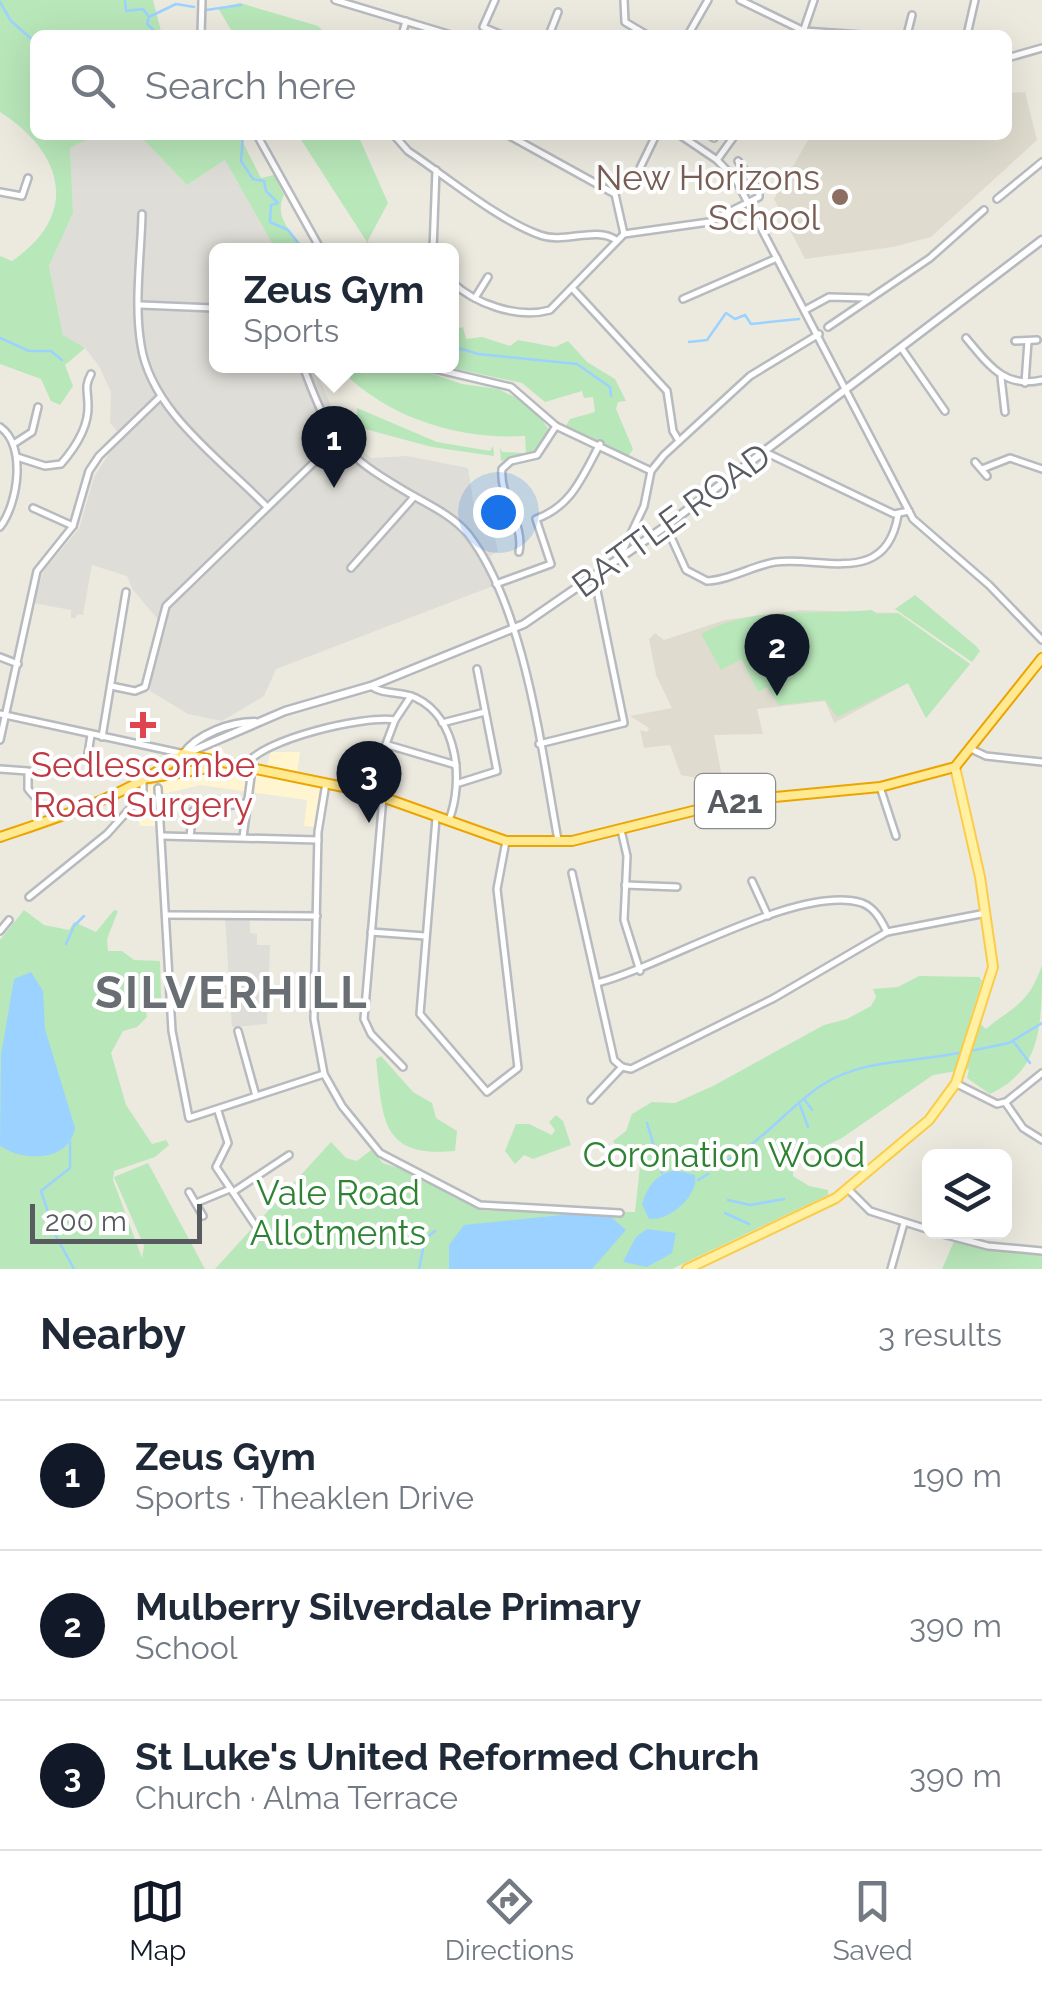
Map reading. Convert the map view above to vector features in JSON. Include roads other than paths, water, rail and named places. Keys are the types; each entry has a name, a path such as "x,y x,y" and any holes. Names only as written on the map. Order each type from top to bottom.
{"highway":[{"path":"955,768 1038,672 1042,658"},
{"name":"A21","path":"0,837 72,816 145,779 183,754 368,792 506,841 559,843 733,802 880,787 955,768"},
{"name":"A21","path":"145,779 223,765"}],"main road":[{"name":"BATTLE ROAD","path":"183,754 256,722 371,686 514,628 666,526 1042,240"},
{"path":"687,1269 800,1219 848,1189 929,1120 956,1083 993,967 986,913 955,768"}],"street":[{"path":"201,30 202,0"},
{"path":"335,0 435,30"},
{"path":"490,30 483,27 495,0"},
{"path":"624,0 626,22 639,30"},
{"path":"691,30 708,0"},
{"path":"740,0 797,30"},
{"path":"804,30 814,0"},
{"path":"969,30 975,0"},
{"path":"551,30 558,12"},
{"path":"909,30 912,15"},
{"path":"403,30 406,21"},
{"path":"1012,57 1042,48"},
{"path":"260,140 317,243"},
{"path":"400,140 436,170 536,234 562,239 605,234 616,240"},
{"path":"517,140 614,194 624,234"},
{"path":"640,168 654,140"},
{"path":"687,140 717,160 750,203 909,511 930,538 989,585 1042,640"},
{"path":"717,160 732,140"},
{"path":"459,287 475,298 507,309 541,312 559,304 624,234 709,222 758,198 760,190 738,160"},
{"path":"997,199 1042,162"},
{"path":"433,243 436,170"},
{"path":"0,192 22,196 28,178"},
{"path":"828,327 930,258 984,210"},
{"path":"142,214 141,346 161,396 267,507"},
{"path":"684,298 779,258"},
{"path":"475,298 488,277"},
{"path":"573,289 668,390 673,431 679,440"},
{"path":"806,309 829,298 868,298"},
{"path":"140,305 209,308"},
{"path":"620,558 644,506 652,471 679,440 750,376 820,334"},
{"path":"966,338 1001,377 1026,383 1042,380"},
{"path":"1015,341 1037,340"},
{"path":"1026,383 1028,341"},
{"path":"902,350 945,411"},
{"path":"307,373 336,441 353,459 465,531 496,584 514,628 559,843"},
{"path":"452,373 511,387 556,426 652,471"},
{"path":"17,457 44,466 61,464 76,447 82,429 88,408 84,388 91,374"},
{"path":"1001,377 1000,396 1005,412"},
{"path":"0,740 8,717 31,585 46,557 73,526 89,471 99,456 161,396"},
{"path":"15,443 32,432 38,407"},
{"path":"519,552 521,540 502,468 511,461 537,454 556,426"},
{"path":"0,427 15,443 17,457 7,515 0,527"},
{"path":"111,686 135,690 145,687 166,606 336,441"},
{"path":"496,584 551,564 536,519 562,508 600,444"},
{"path":"765,452 898,515"},
{"path":"982,469 1010,458 1042,469"},
{"path":"975,462 987,476"},
{"path":"351,568 414,496"},
{"path":"32,508 73,526"},
{"path":"666,526 686,570 706,581 770,563 860,564 880,551 898,515 909,511"},
{"path":"538,744 624,723 594,576"},
{"path":"102,737 126,592"},
{"path":"0,657 18,664"},
{"path":"459,782 497,771 477,669"},
{"path":"371,686 412,696 430,706 442,724 459,782 448,822"},
{"path":"368,792 395,720 412,696"},
{"path":"442,724 485,712"},
{"path":"0,714 183,754"},
{"path":"243,837 248,769 256,754 363,719 395,720"},
{"path":"91,735 86,760 98,764"},
{"path":"388,745 456,764"},
{"path":"156,748 161,770"},
{"path":"971,749 986,756 1042,762"},
{"path":"0,769 28,771 28,789 34,796"},
{"path":"29,897 126,815 143,794 145,779"},
{"path":"326,784 318,840 314,1019 324,1074 342,1106 380,1153 440,1181 472,1202 620,1212"},
{"path":"880,787 896,836"},
{"path":"158,788 175,1064 189,1118 324,1074"},
{"path":"383,797 366,1024 404,1067"},
{"path":"190,836 192,811 246,803"},
{"path":"436,818 420,1014 487,1092 518,1068 497,888 506,841"},
{"path":"621,830 627,856 624,920 640,971"},
{"path":"162,836 318,840"},
{"path":"583,874 572,875 614,1060 622,1067"},
{"path":"752,880 768,916"},
{"path":"626,885 677,888"},
{"path":"597,982 640,971 768,916 812,902 860,902 871,908 887,932"},
{"path":"591,1100 622,1067 638,1066 774,998 887,932 986,913"},
{"path":"166,914 316,916"},
{"path":"0,932 9,920"},
{"path":"371,932 425,936"},
{"path":"238,1031 256,1097"},
{"path":"956,1083 997,1104 1005,1102 1042,1072"},
{"path":"1005,1102 1023,1128 1042,1140"},
{"path":"218,1111 228,1142 216,1167 255,1225"},
{"path":"196,1203 231,1191 290,1156"},
{"path":"848,1189 870,1211 922,1228"},
{"path":"189,1192 203,1216"},
{"path":"891,1269 904,1224"},
{"path":"962,1239 988,1246 1042,1251"}],"water":[{"path":"31,972 43,991 45,1029 75,1128 64,1147 44,1156 21,1155 0,1146 1,1055 14,979"},
{"path":"675,1170 695,1175 692,1191 674,1211 649,1219 642,1204 647,1191 658,1178"},
{"path":"572,1214 610,1216 626,1230 592,1269 449,1269 449,1245 464,1225"},
{"path":"647,1229 676,1233 672,1253 647,1267 623,1262 636,1237"}],"waterway":[{"path":"125,0 126,11 143,9 149,17 147,24 154,30"},
{"path":"0,2 11,21 30,38"},
{"path":"149,17 176,4 194,7"},
{"path":"206,10 241,5"},
{"path":"243,140 241,161 253,179 264,181 266,191 278,203 271,205 270,222 288,230 298,243"},
{"path":"689,342 707,340 726,313 735,319 745,315 751,324 799,319"},
{"path":"0,338 29,351 51,351 62,360"},
{"path":"459,348 478,354 577,364 610,387 611,396"},
{"path":"66,944 74,926 84,916"},
{"path":"970,1051 1009,1043 1042,1023"},
{"path":"1013,1041 1030,1063"},
{"path":"712,1167 756,1141 808,1095 838,1076 872,1066 963,1052"},
{"path":"805,1100 812,1110"},
{"path":"800,1105 808,1127"},
{"path":"647,1123 656,1153"},
{"path":"70,1142 70,1168 41,1191 56,1236 74,1269"},
{"path":"657,1160 662,1173"},
{"path":"698,1180 708,1174"},
{"path":"728,1200 750,1205 784,1199"},
{"path":"725,1213 749,1224"},
{"path":"419,1269 425,1239 435,1231"}],"place":[{"name":"New Horizons School","path":"840,197"},
{"name":"Zeus Gym","path":"334,488"},
{"name":"Mulberry Silverdale Primary","path":"777,696"},
{"name":"Sedlescombe Road Surgery","path":"143,725"},
{"name":"St Luke's United Reformed Church","path":"369,823"}],"district":[{"name":"SILVERHILL","path":"232,992"}],"park label":[{"name":"Coronation Wood","path":"724,1154"},
{"name":"Vale Road Allotments","path":"338,1212"}]}
